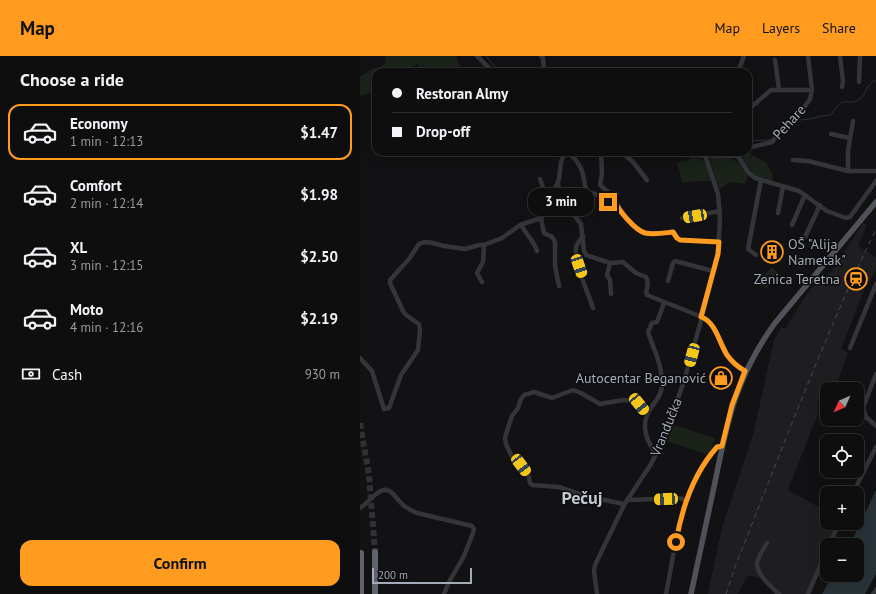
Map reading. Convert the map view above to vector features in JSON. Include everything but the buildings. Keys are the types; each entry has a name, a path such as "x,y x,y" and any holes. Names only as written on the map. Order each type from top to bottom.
{"highway":[{"path":"375,552 375,594"},
{"path":"361,553 361,594"}],"main road":[{"path":"691,594 722,446 732,405 745,371 761,343 775,323 876,202"}],"street":[{"path":"477,56 489,68"},
{"path":"740,68 744,56"},
{"name":"Pehare","path":"752,147 772,142 779,133 797,117 810,99 812,90 808,56"},
{"path":"840,56 843,81 842,87"},
{"path":"859,82 860,56"},
{"path":"543,57 544,68"},
{"path":"775,60 779,89"},
{"path":"752,106 771,90 812,90"},
{"path":"848,171 850,138 853,121"},
{"path":"831,134 850,138"},
{"path":"360,358 372,371 384,409 389,408 401,375 418,350 420,330 420,324 406,315 403,311 390,280 409,259 419,244 425,242 465,249 484,245 502,238 522,224 541,218 545,213 558,184 565,156"},
{"path":"574,156 580,167 587,192 595,194 608,202 615,202"},
{"path":"601,156 602,179 600,184 612,197 628,220 639,231 653,234 673,232 680,240 719,242"},
{"path":"626,156 633,162 647,180"},
{"name":"Vrandučka","path":"597,594 594,571 595,565 624,504 651,464 664,438 684,382 718,254 720,211 718,194 716,183 706,156"},
{"path":"741,156 752,176 799,191 828,211 846,218 850,217 876,181"},
{"path":"793,160 808,161 848,171 876,171"},
{"path":"540,179 545,193 551,198 562,200"},
{"path":"756,255 748,249 761,180"},
{"path":"558,184 562,200 580,222 584,251 586,255 610,263 623,262 636,272 646,277 649,283 647,295 707,319 728,356 736,365 745,371"},
{"path":"778,213 783,187"},
{"path":"792,225 806,195"},
{"path":"805,237 820,205"},
{"path":"682,218 720,211"},
{"path":"541,218 544,232 552,237 555,242 554,266 559,286"},
{"path":"522,224 526,234 533,242 537,251"},
{"path":"583,236 577,243 576,252 593,308"},
{"path":"482,282 477,273 483,262 484,245"},
{"path":"668,281 673,263 675,261 713,270"},
{"path":"610,263 607,275 610,280 611,294"},
{"path":"850,348 876,284"},
{"path":"656,453 645,434 644,428 647,414 658,400 662,378 648,332 652,323 657,322 664,303"},
{"path":"876,374 863,408 866,417 876,426"},
{"path":"624,504 585,496 559,487 532,485 528,474 512,457 506,444 510,419 518,408 521,398 530,392 537,392 552,398 573,390 600,404 624,400 635,401 647,414"},
{"path":"666,594 678,529 686,500 694,480 704,462 717,447 722,446"},
{"path":"856,486 876,447"},
{"path":"360,508 367,504 378,492 388,490 394,493 399,502 417,513 472,526 474,529 473,533 464,556 444,594"},
{"path":"628,499 678,498 686,500"},
{"path":"767,542 757,563 758,569 764,580 779,594"},
{"path":"808,594 820,566"},
{"path":"873,594 876,590"}],"shaded area":[{"path":"385,56 456,56 460,67 418,68 419,65 417,64 410,68 375,68 382,66 386,62"},
{"path":"372,69 372,92 360,96 360,77"},
{"path":"752,155 761,159 768,166 773,182 755,176 742,159 744,156"},
{"path":"712,157 729,158 741,165 748,175 745,184 730,182 720,189 710,160"},
{"path":"691,158 697,158 706,164 712,181 682,182 677,162 687,161"},
{"path":"863,223 867,225 858,246 876,258 876,269 865,288 841,349 848,353 838,382 820,382 820,398 817,402 819,411 788,490 820,508 820,530 835,530 831,538 820,538 820,566 808,594 779,594 764,580 748,575 738,594 708,594 722,527 753,435 774,340 781,328 786,328 804,298 817,281 831,272"},
{"path":"772,267 779,274 766,289 758,281"},
{"path":"671,424 715,438 711,450 706,454 666,441"},
{"path":"876,490 876,574 865,594 822,594 829,582 864,582 864,538 853,538 857,530 864,530 864,515"}],"waterway":[{"path":"486,56 496,68"},
{"path":"800,120 831,115 835,108 842,102 851,102 860,99 868,86 876,80"},
{"path":"752,141 771,140"}],"tunnel":[{"path":"360,423 369,475 375,552"}],"railway":[{"path":"726,594 735,567 802,397 838,312 876,229"}],"place":[{"name":"OŠ \"Alija Nametak\"","path":"772,252"},
{"name":"Zenica Teretna","path":"856,279"},
{"name":"Autocentar Beganović","path":"721,378"}],"district":[{"name":"Pečuj","path":"582,497"}],"route":[{"path":"608,202 615,202 628,220 639,231 653,234 673,232 680,240 719,242 718,254 701,317 707,319 711,324 728,356 736,365 745,371 732,405 722,446 717,447 704,462 694,480 686,500 676,542"}]}
